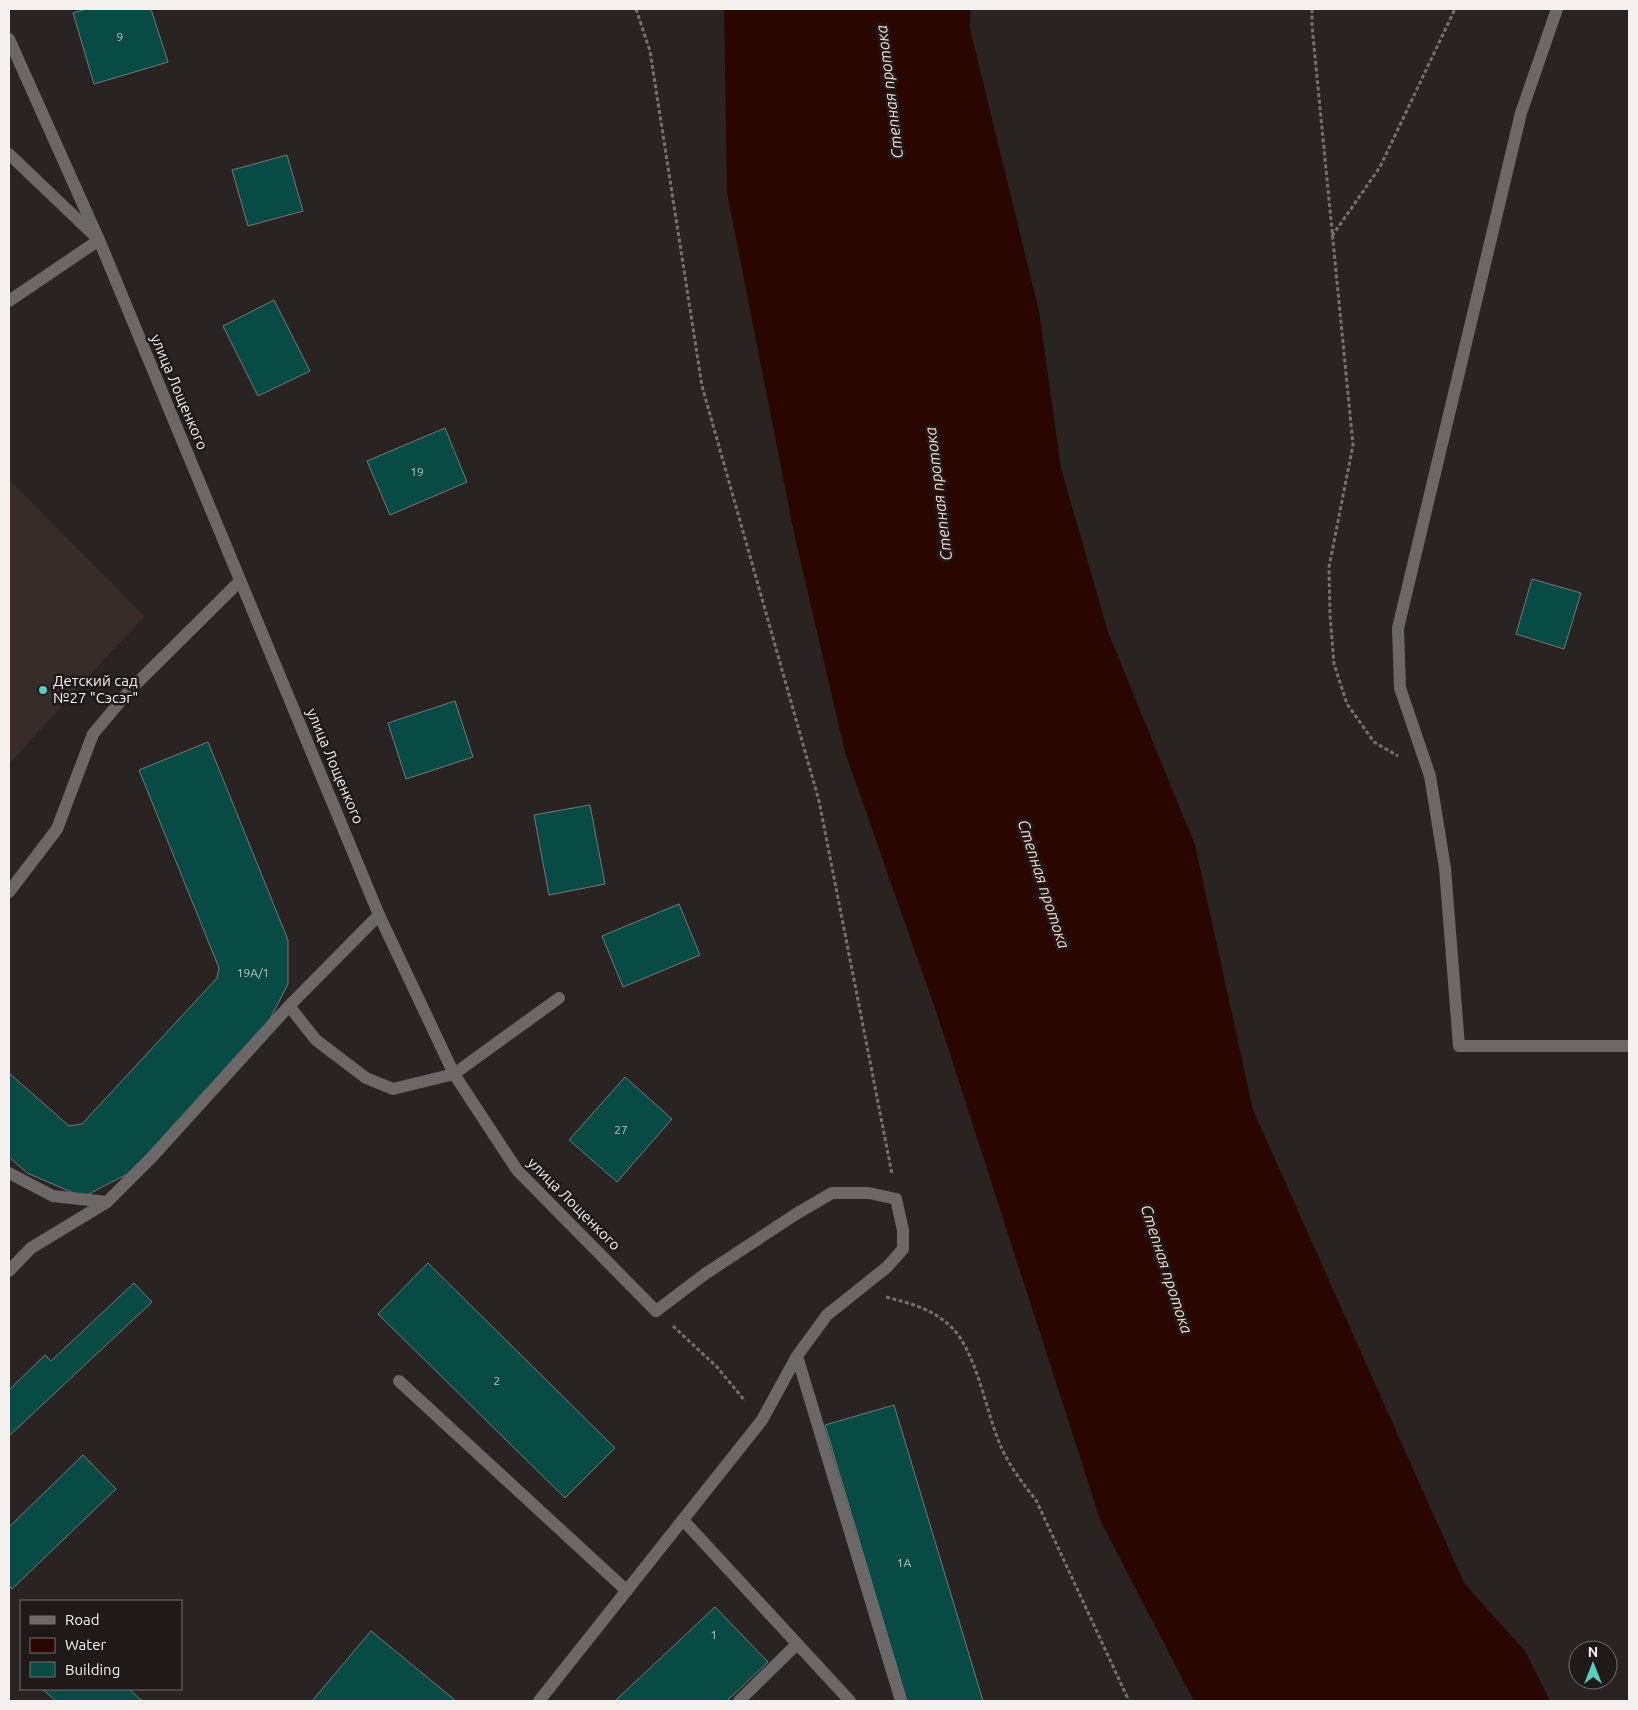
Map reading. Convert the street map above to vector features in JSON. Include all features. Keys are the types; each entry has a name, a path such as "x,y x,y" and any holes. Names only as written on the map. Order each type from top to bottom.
{"street":[{"path":"1557,9 1521,113 1398,628 1400,688 1430,776 1444,868 1459,1046 1629,1046"},
{"name":"улица Лощенкого","path":"9,39 99,240 379,915 454,1074 517,1170 656,1311"},
{"path":"9,154 99,240 9,301"},
{"path":"9,892 57,829 93,734 129,691 240,581"},
{"path":"9,1271 31,1248 107,1202 152,1157 289,1006 379,915"},
{"path":"289,1006 316,1040 366,1078 393,1089 454,1074 559,998"},
{"path":"9,1173 53,1196 107,1202"},
{"path":"539,1701 762,1420 797,1356 827,1315 887,1267 903,1249 903,1230 896,1198 869,1193 832,1193 796,1214 705,1274 656,1311"},
{"path":"797,1356 901,1701"},
{"path":"398,1381 626,1591"},
{"path":"683,1520 850,1701"},
{"path":"739,1701 797,1644"}],"path":[{"path":"636,9 650,51 702,386 819,801 896,1198"},
{"path":"1312,9 1312,26 1353,445 1329,567 1334,664 1347,704 1374,742 1430,776"},
{"path":"1332,236 1380,167 1455,9"},
{"path":"850,1296 886,1297 922,1306 950,1324 963,1342 979,1378 989,1416 1002,1449 1014,1472 1036,1500 1129,1701"},
{"path":"656,1311 717,1368 762,1420"}],"shaded area":[{"name":"Детский сад №27 \"Сэсэг\"","path":"9,480 144,616 9,764"}],"water":[{"name":"Степная протока","path":"724,9 970,9 970,29 1039,311 1061,468 1108,632 1195,845 1253,1110 1464,1583 1525,1651 1550,1701 1194,1701 1101,1522 938,1017 845,752 794,533 727,193"}],"building":[{"path":"86,9 151,9 168,62 94,84 73,13"},
{"path":"287,155 303,211 248,226 232,170"},
{"path":"274,300 310,371 258,396 223,326"},
{"path":"445,428 467,482 390,515 367,461"},
{"path":"1532,579 1581,593 1564,649 1516,634"},
{"path":"455,701 473,757 406,779 388,723"},
{"path":"208,742 288,940 288,984 267,1025 133,1171 83,1197 27,1173 9,1157 9,1073 69,1126 82,1124 217,978 219,968 139,770"},
{"path":"590,805 605,884 549,895 534,815"},
{"path":"679,904 700,955 623,987 602,936"},
{"path":"625,1077 672,1119 617,1182 569,1140"},
{"path":"428,1263 615,1448 565,1498 378,1314"},
{"path":"134,1283 152,1302 9,1436 9,1390 45,1355 51,1361"},
{"path":"894,1405 983,1701 907,1701 825,1425"},
{"path":"83,1455 116,1489 12,1589 9,1585 9,1527"},
{"path":"715,1607 768,1662 727,1701 615,1701"},
{"path":"371,1631 456,1701 312,1701"},
{"path":"43,1690 130,1690 142,1701 56,1701"}],"place":[{"name":"Детский сад №27 \"Сэсэг\"","path":"43,690"}]}
